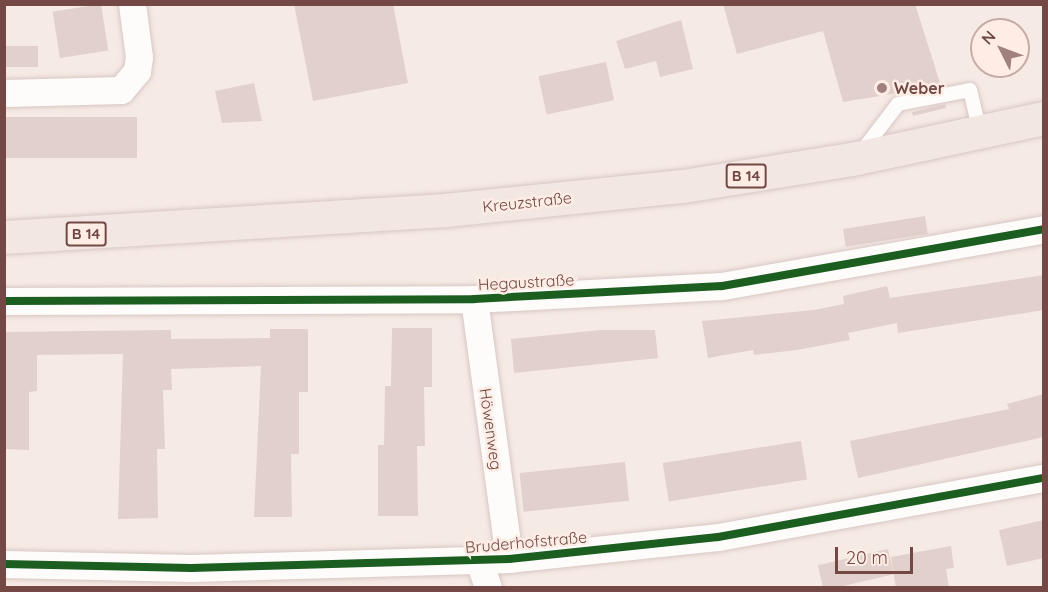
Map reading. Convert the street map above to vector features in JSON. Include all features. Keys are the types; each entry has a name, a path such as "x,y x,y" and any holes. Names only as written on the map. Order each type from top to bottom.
{"main road":[{"name":"Kreuzstraße","path":"4,237 445,210 683,186 857,158 980,134 1044,118"}],"street":[{"path":"4,93 121,90 137,71 139,57 132,4"},
{"name":"Hegaustraße","path":"4,301 474,299 722,285 1044,229"},
{"name":"Höwenweg","path":"474,299 508,559"},
{"name":"Bruderhofstraße","path":"4,564 191,567 508,559 718,537 1044,478"},
{"path":"479,561 488,588"}],"lane":[{"path":"857,158 898,104 970,90 980,134"}],"building":[{"path":"101,4 108,50 60,58 53,12"},
{"path":"294,4 393,4 408,83 313,101"},
{"path":"723,4 915,4 941,86 843,102 823,31 737,54"},
{"path":"681,20 693,69 660,77 656,61 625,69 616,41"},
{"path":"4,46 38,46 38,67 4,67"},
{"path":"606,62 614,100 547,114 539,76"},
{"path":"254,83 262,121 222,123 215,91"},
{"path":"945,104 946,108 913,116 912,112"},
{"path":"6,117 137,117 137,158 6,158"},
{"path":"925,216 928,234 846,247 843,229"},
{"path":"1044,275 1044,310 898,333 897,323 848,333 850,340 797,350 754,355 753,350 708,358 702,321 814,310 844,304 843,296 887,286 890,298"},
{"path":"392,328 432,328 432,387 424,387 425,446 417,446 418,516 378,516 378,445 384,445 385,386 391,386"},
{"path":"270,329 308,329 308,392 299,392 299,454 291,454 292,517 254,517 261,366 171,369 172,390 163,390 165,449 157,449 158,518 118,519 123,354 37,355 37,391 29,392 29,450 4,449 4,332 171,330 171,339 270,338"},
{"path":"601,330 655,330 658,358 514,373 511,339"},
{"path":"1044,394 1044,437 858,478 850,441 1009,409 1007,404"},
{"path":"801,441 807,480 669,501 663,463"},
{"path":"625,462 629,501 524,512 520,473"},
{"path":"1044,520 1044,558 1007,566 999,530"},
{"path":"951,546 954,568 946,569 949,588 896,588 891,557"},
{"path":"888,549 894,574 835,588 823,588 818,565"}],"cycle path":[{"path":"4,301 474,299 722,286 1044,229"},
{"path":"4,564 191,568 509,559 718,537 1044,478"}],"place":[{"name":"Weber","path":"882,88"}]}
